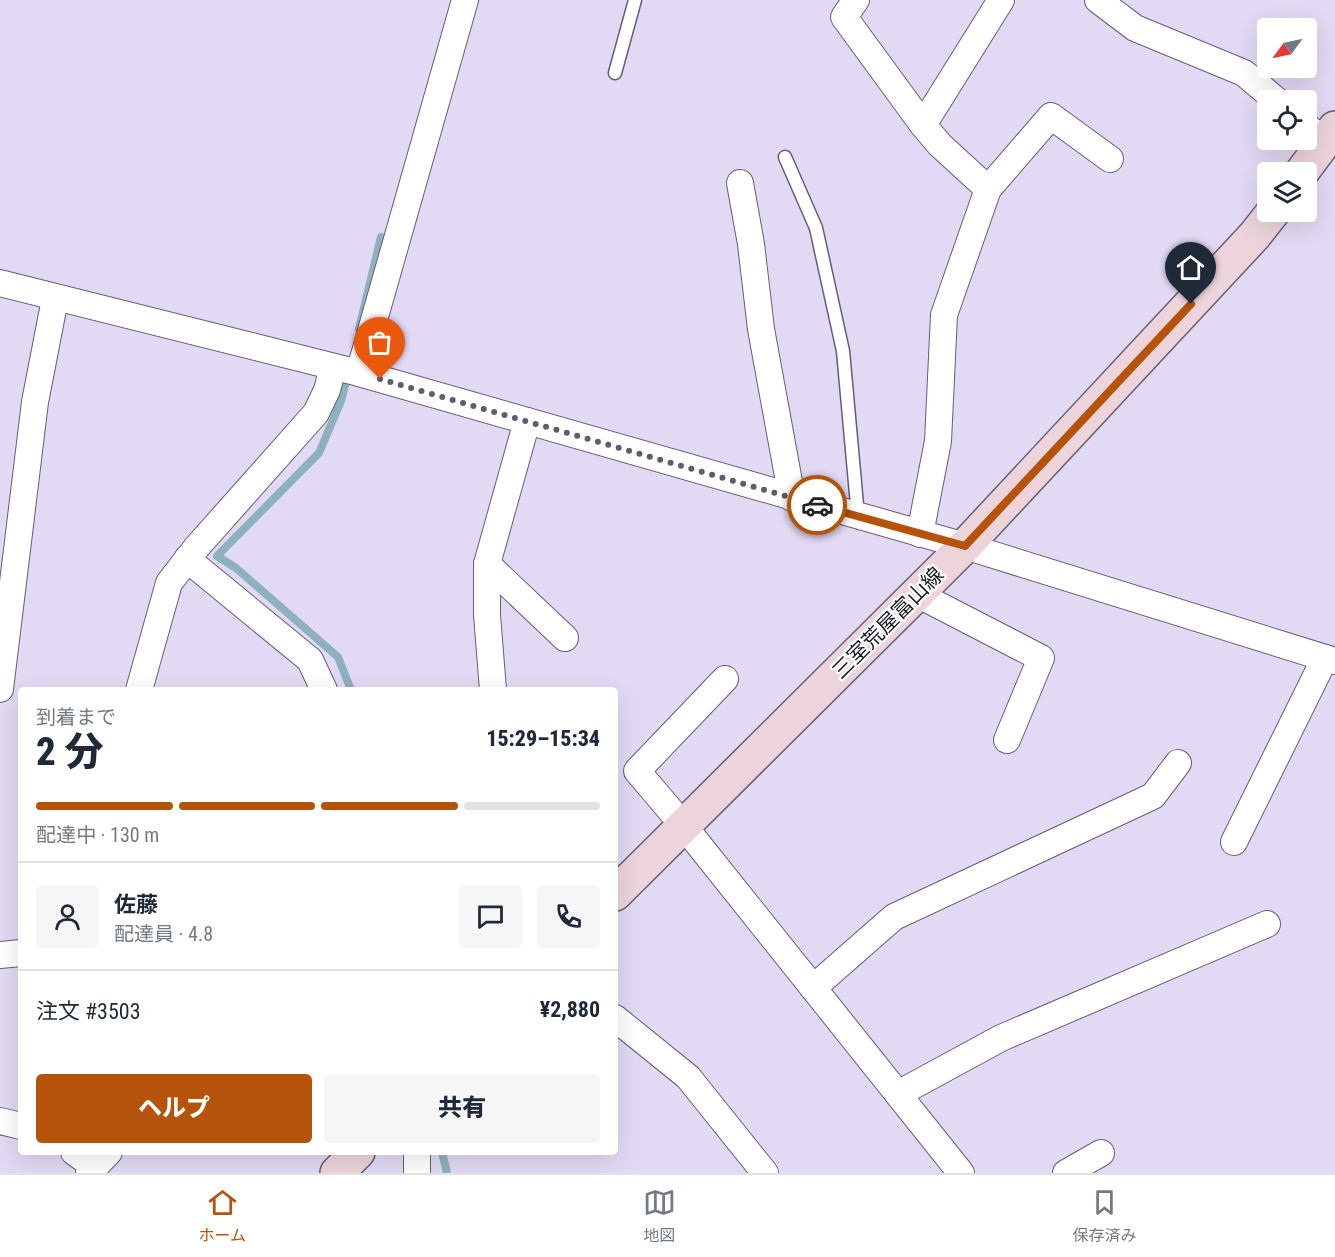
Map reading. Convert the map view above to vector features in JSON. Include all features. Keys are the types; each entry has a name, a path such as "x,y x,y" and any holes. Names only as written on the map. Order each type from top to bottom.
{"main road":[{"path":"1307,162 1322,132"},
{"name":"三室荒屋富山線","path":"618,891 965,546 1265,222"},
{"path":"337,1173 355,1155"}],"street":[{"path":"359,373 465,0"},
{"path":"856,0 844,17 940,145 988,189"},
{"path":"923,124 1001,0"},
{"path":"1098,0 1135,28 1244,73 1264,90"},
{"path":"920,534 938,441 944,315 988,189 1051,116 1110,159"},
{"path":"740,183 751,244 761,329 792,498"},
{"path":"0,283 55,299 359,373 965,546 1330,660 1234,842"},
{"path":"0,689 4,620 34,402 55,299"},
{"path":"140,687 169,583 187,559 316,413 327,390 333,367"},
{"path":"493,687 487,615 487,564 527,421"},
{"path":"187,559 310,660 323,687"},
{"path":"487,564 565,638"},
{"path":"917,594 1041,658 1006,740"},
{"path":"725,679 637,771 683,825 898,1094 954,1171"},
{"path":"813,988 894,917 1153,796 1178,763"},
{"path":"898,1094 1001,1038 1267,924"},
{"path":"0,955 18,953"},
{"path":"618,1020 688,1077 765,1173"},
{"path":"0,1121 18,1125"},
{"path":"1066,1173 1101,1154"},
{"path":"80,1155 98,1164"},
{"path":"417,1155 417,1173"}],"lane":[{"path":"615,73 635,0"},
{"path":"785,157 816,228 843,351 858,516"}],"waterway":[{"path":"359,329 381,237"},
{"path":"348,373 341,401 319,453 217,556 236,568 338,657 350,687"},
{"path":"443,1155 447,1173"}],"way so far":[{"path":"380,379 817,505"}],"route":[{"path":"817,505 965,546 1191,304"}]}
